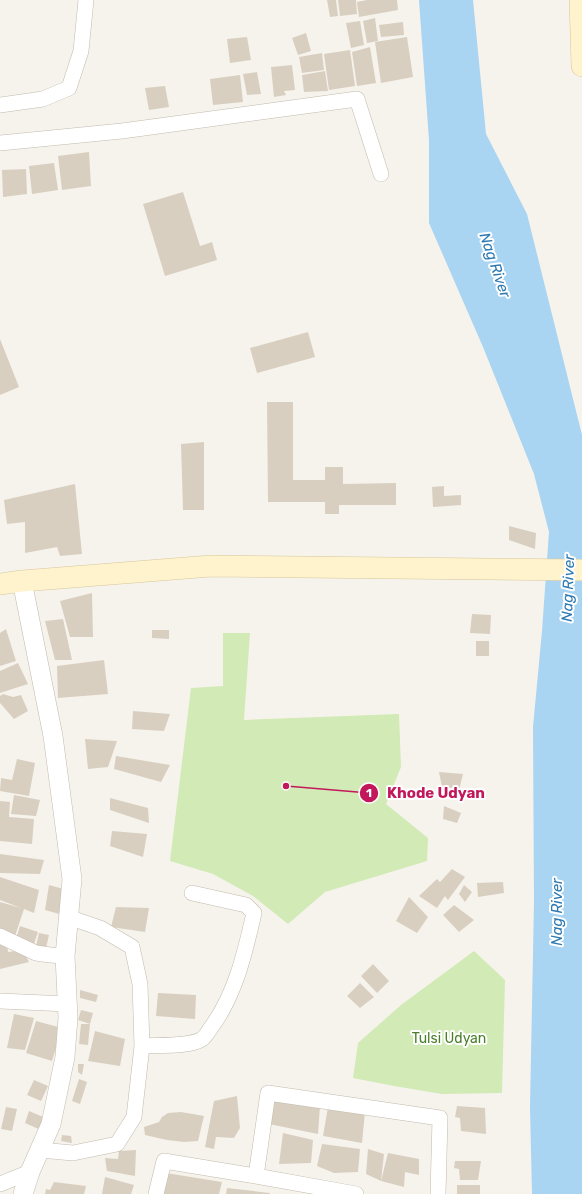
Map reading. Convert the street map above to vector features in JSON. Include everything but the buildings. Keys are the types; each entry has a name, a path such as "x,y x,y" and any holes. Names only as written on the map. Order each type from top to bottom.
{"main road":[{"path":"580,0 582,66"},
{"path":"0,584 211,566 582,570"}],"street":[{"path":"0,105 43,99 68,88 81,51 86,0"},
{"path":"0,143 122,131 357,99 381,174"},
{"path":"22,581 53,736 72,879 65,956 68,1004 65,1057 50,1124 30,1172 23,1194"},
{"path":"142,1046 185,1044 203,1039 214,1024 232,993 249,938 254,913 246,905 192,893"},
{"path":"40,1150 73,1153 117,1144 134,1117 142,1046 140,984 132,947 100,928 68,917"},
{"path":"0,936 36,953 65,956"},
{"path":"0,1001 68,1004"},
{"path":"256,1176 268,1093 440,1118 438,1194"},
{"path":"156,1194 164,1161 356,1194"},
{"path":"0,1184 30,1172"}],"green space":[{"path":"223,633 250,633 244,720 399,714 401,767 386,804 428,838 427,861 325,892 288,924 253,896 213,874 170,861 191,688 223,686"},
{"name":"Tulsi Udyan","path":"474,951 505,980 502,1093 442,1094 353,1078 358,1043 401,1005"}],"water":[{"name":"Nag River","path":"419,0 473,0 486,134 527,214 582,435 582,1194 532,1194 530,1107 534,902 533,727 549,532 534,474 483,347 429,223 429,140"}],"place":[{"name":"Khode Udyan","path":"286,786"}]}
